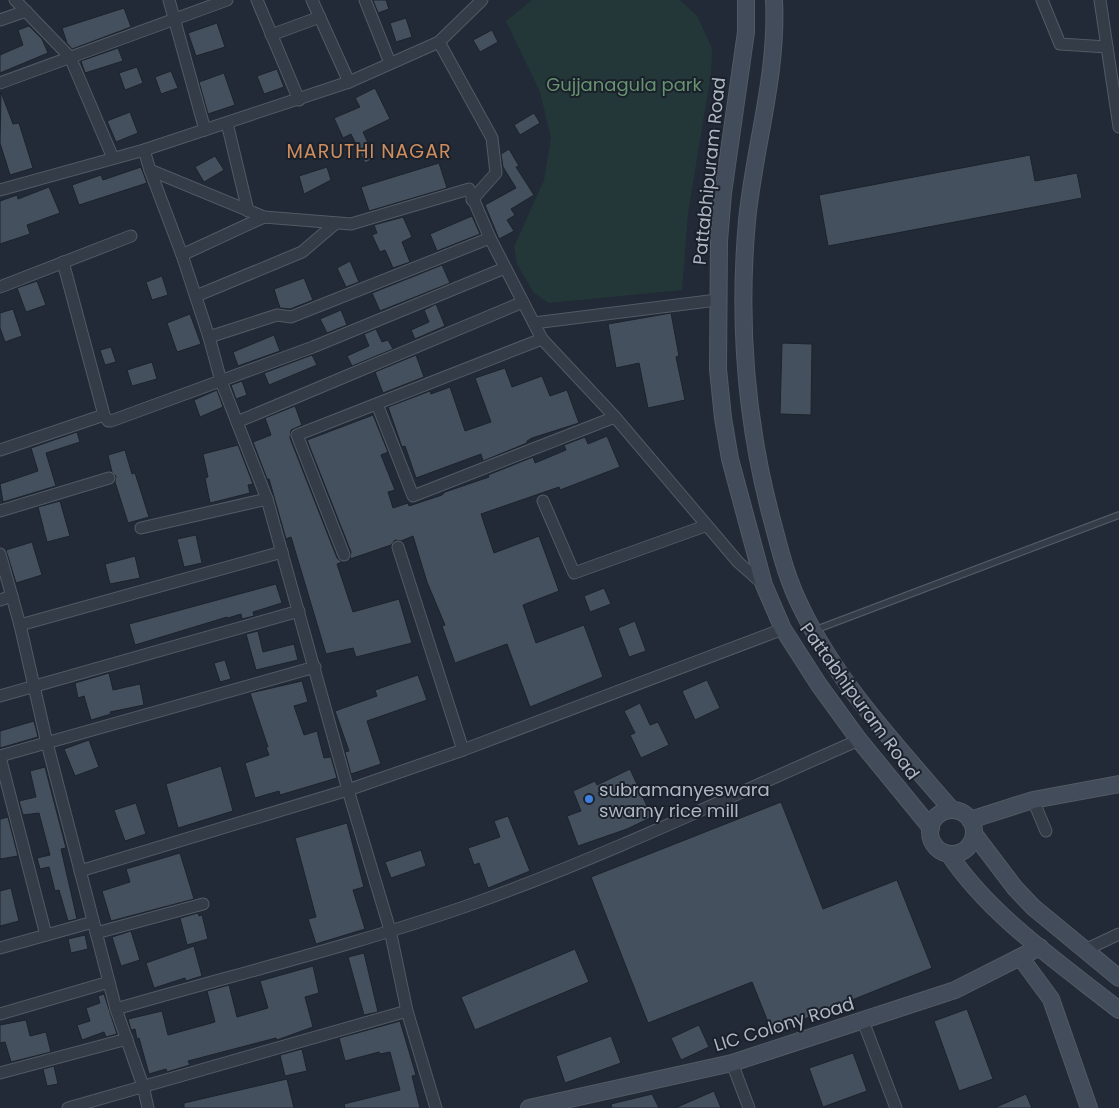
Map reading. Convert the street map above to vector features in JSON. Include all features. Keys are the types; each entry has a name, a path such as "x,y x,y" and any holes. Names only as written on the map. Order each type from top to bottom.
{"street":[{"path":"15,0 70,57 113,158"},
{"path":"169,0 205,130"},
{"path":"0,83 227,0"},
{"path":"257,0 299,100"},
{"path":"312,0 349,82"},
{"path":"365,0 390,63"},
{"path":"0,190 144,150 349,82 440,42 482,0"},
{"name":"Pattabhipuram Road","path":"746,0 746,32 723,193 717,300 718,369 723,418 730,459 764,585 783,629 819,685 859,740 931,828"},
{"name":"Pattabhipuram Road","path":"774,0 771,66 747,221 745,290 746,373 751,422 768,507 790,584 813,630 844,678 876,720 952,810"},
{"path":"1042,0 1060,44 1107,47"},
{"path":"1100,0 1119,127"},
{"path":"0,20 26,11"},
{"path":"271,35 320,16"},
{"path":"440,42 492,138 496,173 472,200"},
{"path":"227,123 248,211"},
{"path":"144,150 210,337 221,381 267,499 348,790 390,930 407,1011 436,1108"},
{"path":"150,170 264,218 351,224 468,189 490,238 542,339 615,417 705,526 738,562 764,585"},
{"path":"182,255 264,218"},
{"path":"196,296 302,252 336,223"},
{"path":"0,287 131,236"},
{"path":"210,337 277,315 291,317 490,238"},
{"path":"63,262 104,415 111,422 313,347 505,268"},
{"path":"534,323 717,300"},
{"path":"237,422 523,302"},
{"path":"344,555 297,435 542,339"},
{"path":"376,404 413,496 615,417"},
{"path":"0,450 104,415"},
{"path":"0,511 109,478"},
{"path":"141,528 267,499"},
{"path":"543,501 574,573 705,526"},
{"path":"398,548 463,750"},
{"path":"20,625 282,552"},
{"path":"0,554 20,625 47,743 116,1009 143,1086 148,1108"},
{"path":"0,600 12,596"},
{"path":"0,696 298,611"},
{"path":"80,871 348,790 463,750 783,629"},
{"path":"46,935 0,756 315,667"},
{"path":"116,1009 390,930 478,902 571,866 859,740"},
{"path":"972,827 1033,800 1119,784"},
{"path":"1033,800 1046,832"},
{"path":"0,809 12,805"},
{"path":"972,827 968,847 956,854 949,854 937,848 931,835 931,828 938,816 952,810 959,811 972,827 1015,888 1032,907 1119,978"},
{"path":"949,854 970,883 1040,947 1119,1010"},
{"path":"0,948 46,935 95,927 204,904"},
{"path":"1085,950 1119,934"},
{"name":"LIC Colony Road","path":"529,1108 732,1063 955,990 1040,947"},
{"path":"1021,958 1051,999 1089,1108"},
{"path":"0,1014 109,982"},
{"path":"68,1108 407,1011"},
{"path":"863,1021 896,1108"},
{"path":"0,1073 127,1039"},
{"path":"732,1063 749,1108"}],"lane":[{"path":"813,630 1119,515"}],"green space":[{"name":"Gujjanagula park","path":"532,0 680,0 697,16 712,48 711,73 688,213 682,290 549,303 534,293 517,264 514,247 544,180 551,138 540,92 506,21"}],"building":[{"path":"373,0 386,0 389,9 378,13"},
{"path":"124,8 131,27 72,49 67,43 62,28"},
{"path":"406,18 412,37 396,42 390,23"},
{"path":"217,23 225,47 196,56 188,33"},
{"path":"29,26 42,39 48,53 0,73 0,55 23,45 18,30"},
{"path":"492,30 498,42 480,52 473,40"},
{"path":"118,48 123,61 85,73 81,61"},
{"path":"137,67 143,83 125,90 119,73"},
{"path":"277,69 284,87 264,94 257,76"},
{"path":"171,71 178,88 161,94 155,77"},
{"path":"224,73 235,105 208,114 199,82"},
{"path":"375,88 390,119 363,132 375,158 365,163 351,134 343,138 334,118 360,107 355,98"},
{"path":"1,92 13,124 19,123 33,168 10,175 0,143"},
{"path":"130,112 138,133 116,142 107,121"},
{"path":"534,113 540,123 520,135 514,125"},
{"path":"509,149 519,166 516,167 534,195 511,209 515,215 507,220 514,231 499,239 485,205 516,188 503,167 501,154"},
{"path":"1030,155 1035,181 1077,173 1082,198 828,246 819,195"},
{"path":"215,156 224,170 204,182 195,167"},
{"path":"439,163 447,188 369,211 361,187"},
{"path":"141,167 147,183 79,205 72,185 101,175 103,180"},
{"path":"327,167 331,180 304,194 299,176"},
{"path":"49,187 60,213 27,225 30,234 0,244 0,201 17,195 18,199"},
{"path":"472,216 480,234 437,251 430,234"},
{"path":"403,217 412,237 402,242 410,262 393,268 385,250 380,252 372,235 377,233 374,225"},
{"path":"350,261 359,282 346,287 337,268"},
{"path":"442,265 450,283 380,311 372,293"},
{"path":"162,276 168,295 152,300 146,282"},
{"path":"304,278 313,300 290,309 280,308 274,289"},
{"path":"37,281 46,305 26,312 17,288"},
{"path":"436,304 445,326 415,339 411,330 429,322 424,310"},
{"path":"13,309 22,336 5,342 0,328 0,313"},
{"path":"341,310 347,325 327,333 320,319"},
{"path":"671,313 679,356 676,357 685,400 648,408 639,363 616,368 608,324"},
{"path":"190,314 201,344 177,352 167,323"},
{"path":"376,329 382,342 388,340 393,349 352,366 347,356 369,346 364,334"},
{"path":"274,335 280,351 238,366 233,352"},
{"path":"782,343 812,344 811,415 780,414"},
{"path":"111,347 116,362 105,365 100,350"},
{"path":"312,355 317,365 269,385 264,373"},
{"path":"416,355 424,377 383,393 375,372"},
{"path":"152,362 157,379 132,386 127,370"},
{"path":"505,368 512,387 542,376 550,396 567,390 579,423 532,438 527,443 483,461 481,454 416,478 405,446 402,447 388,407 430,391 431,394 450,387 465,431 491,422 475,378"},
{"path":"242,381 247,395 236,399 231,385"},
{"path":"217,390 223,407 200,417 194,400"},
{"path":"295,406 302,425 291,430 290,438 337,558 342,562 337,564 353,612 399,599 412,643 356,657 353,648 326,654 291,537 286,539 269,479 267,479 253,442 271,435 265,418"},
{"path":"373,415 388,452 381,455 395,490 388,492 393,508 408,503 409,506 442,495 445,492 489,477 488,475 533,457 535,463 566,450 564,445 585,437 588,444 607,436 620,467 560,490 559,487 481,514 494,553 539,536 559,591 523,605 536,643 584,625 603,677 530,707 507,644 455,663 442,626 445,625 427,582 413,536 401,541 395,540 391,545 350,559 351,552 307,440"},
{"path":"77,432 80,442 46,453 56,486 3,502 0,484 38,471 31,448"},
{"path":"238,445 253,484 248,485 250,493 210,503 205,478 208,477 203,454"},
{"path":"125,450 132,474 135,473 149,517 128,523 115,482 116,476 112,472 108,455"},
{"path":"60,501 70,536 47,542 38,507"},
{"path":"196,535 202,563 184,567 177,539"},
{"path":"32,542 42,575 16,583 6,550"},
{"path":"135,556 140,578 110,584 105,564"},
{"path":"276,584 282,603 253,612 254,616 242,619 241,614 227,617 135,645 129,624"},
{"path":"604,588 611,604 590,612 584,596"},
{"path":"635,621 646,651 629,657 618,628"},
{"path":"258,631 263,652 294,644 298,660 256,670 246,634"},
{"path":"225,660 231,679 220,682 214,663"},
{"path":"109,673 113,690 140,684 144,705 110,712 111,714 91,720 84,696 78,698 75,683"},
{"path":"418,675 427,700 367,721 381,764 351,774 345,752 349,751 335,711 377,696 375,690"},
{"path":"707,680 720,708 695,720 682,691"},
{"path":"302,681 308,702 294,706 304,735 317,731 324,758 331,757 337,778 280,795 279,791 255,798 245,763 269,755 250,693"},
{"path":"640,703 650,725 658,722 669,745 641,758 630,735 635,733 624,711"},
{"path":"34,721 38,737 0,748 0,731"},
{"path":"89,740 99,767 75,776 64,749"},
{"path":"221,766 233,811 178,828 166,784"},
{"path":"45,767 66,848 61,849 77,919 68,921 59,890 55,891 49,867 40,869 37,858 50,855 39,813 23,815 19,801 36,797 30,771"},
{"path":"630,769 652,817 627,829 578,846 567,816 581,811 573,791 595,781 597,785"},
{"path":"781,802 823,909 897,880 932,968 772,1032 752,982 648,1023 591,877"},
{"path":"136,803 146,834 125,841 114,810"},
{"path":"508,816 530,871 488,888 479,863 474,865 468,848 500,837 494,821"},
{"path":"8,817 18,856 0,859 0,819"},
{"path":"347,823 364,887 353,890 365,929 316,944 308,919 316,917 295,838"},
{"path":"421,850 426,866 391,878 385,862"},
{"path":"180,853 194,899 111,921 102,891 130,882 126,869"},
{"path":"11,888 19,921 0,926 0,891"},
{"path":"198,913 199,916 202,915 208,939 187,945 180,918"},
{"path":"131,931 140,960 121,966 112,937"},
{"path":"85,935 88,949 71,953 68,939"},
{"path":"194,946 202,976 186,981 185,978 154,988 146,963"},
{"path":"575,949 589,982 475,1030 461,997"},
{"path":"364,953 378,1012 364,1015 348,957"},
{"path":"313,966 319,993 305,997 313,1027 277,1040 276,1038 188,1061 190,1065 167,1072 166,1069 149,1074 139,1038 137,1039 135,1029 131,1030 128,1019 162,1011 168,1035 215,1022 207,991 229,985 237,1017 268,1008 260,981"},
{"path":"104,994 117,1034 106,1037 104,1032 82,1040 77,1025 90,1021 86,1008 100,1003 98,996"},
{"path":"967,1009 993,1079 959,1091 934,1021"},
{"path":"26,1020 30,1036 46,1032 51,1052 11,1062 5,1042 0,1043 0,1025"},
{"path":"400,1021 416,1075 412,1076 420,1108 345,1108 344,1104 400,1090 390,1052 380,1054 379,1052 345,1061 339,1038"},
{"path":"699,1025 709,1047 681,1060 671,1038"},
{"path":"611,1036 621,1063 565,1083 556,1056"},
{"path":"302,1049 307,1071 285,1076 280,1055"},
{"path":"853,1053 867,1091 823,1107 809,1068"},
{"path":"54,1066 58,1084 47,1086 43,1069"},
{"path":"287,1079 294,1108 184,1108 184,1103"},
{"path":"714,1091 721,1108 675,1108"},
{"path":"652,1094 659,1108 612,1108 611,1104"},
{"path":"1026,1094 1032,1108 994,1108"}],"place":[{"name":"subramanyeswara swamy rice mill","path":"589,799"}],"district":[{"name":"MARUTHI NAGAR","path":"369,151"}]}
